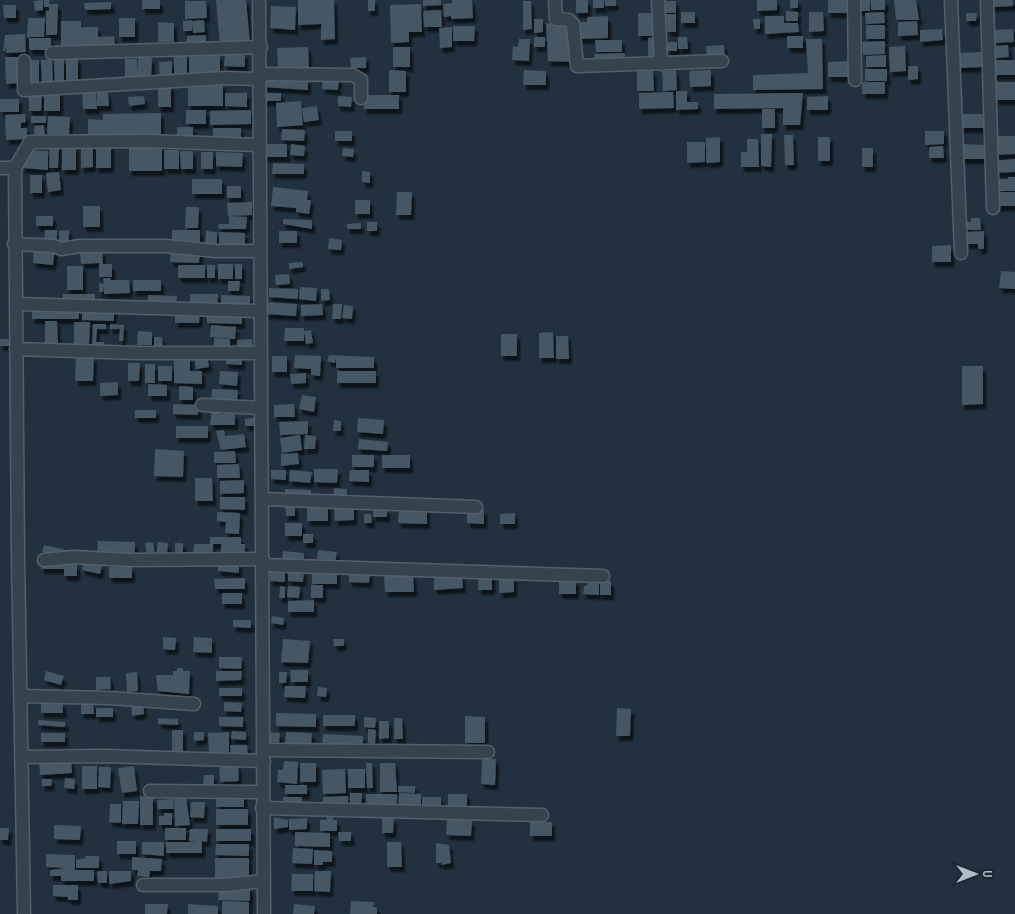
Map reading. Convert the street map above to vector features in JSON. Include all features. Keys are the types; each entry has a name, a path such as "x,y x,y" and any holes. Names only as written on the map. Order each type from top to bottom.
{"street":[{"path":"260,0 259,251 260,408 263,499 264,756 262,808 264,914"},
{"path":"555,0 556,19 569,20 573,24 577,66 722,61"},
{"path":"658,0 661,64"},
{"path":"854,0 855,80"},
{"path":"951,0 961,253"},
{"path":"987,0 994,208"},
{"path":"52,54 261,47"},
{"path":"24,61 24,90 261,76 357,76 361,80 361,98"},
{"path":"24,914 16,349 17,304 14,244 15,168 30,142 150,140 259,145"},
{"path":"0,168 15,168"},
{"path":"14,244 54,246 61,249 80,246 166,246 216,251 259,251"},
{"path":"17,304 260,311"},
{"path":"16,349 260,353"},
{"path":"202,405 260,408"},
{"path":"263,499 476,507"},
{"path":"44,560 74,557 129,560 263,562 603,576"},
{"path":"21,696 110,698 194,704"},
{"path":"21,757 264,756 488,752"},
{"path":"150,792 263,792"},
{"path":"262,808 542,815"},
{"path":"143,885 226,885 263,882"}],"building":[{"path":"43,0 43,10 35,11 34,1"},
{"path":"44,0 50,0 49,4 58,4 57,35 46,35 46,11 49,11 49,7 44,7"},
{"path":"142,0 160,0 160,9 142,9"},
{"path":"216,0 246,0 250,43 220,46"},
{"path":"298,0 334,0 335,39 321,40 321,24 298,25"},
{"path":"368,0 375,0 375,11 368,11"},
{"path":"423,0 441,0 441,5 423,6"},
{"path":"452,0 472,0 473,18 451,19 451,16 444,17 443,4 452,3"},
{"path":"576,0 588,0 588,13 576,13"},
{"path":"593,0 604,0 604,8 593,8"},
{"path":"605,0 616,0 616,6 605,6"},
{"path":"757,0 777,0 777,10 757,11"},
{"path":"790,0 798,0 798,8 790,8"},
{"path":"828,0 851,0 851,13 828,13"},
{"path":"858,0 870,0 870,11 858,11"},
{"path":"871,0 885,0 885,10 871,10"},
{"path":"894,0 916,0 919,20 896,20"},
{"path":"992,0 1013,0 1013,6 992,7"},
{"path":"185,1 206,1 207,18 185,19"},
{"path":"523,1 531,1 532,29 523,30"},
{"path":"662,1 676,1 676,13 662,13"},
{"path":"111,2 111,9 85,10 84,3"},
{"path":"421,4 422,32 409,32 409,42 391,43 390,5"},
{"path":"3,5 16,5 16,18 4,18"},
{"path":"271,6 296,7 295,30 270,28"},
{"path":"441,10 442,27 424,27 423,11"},
{"path":"786,11 798,12 798,21 786,21"},
{"path":"681,12 695,12 695,23 681,23"},
{"path":"809,12 823,12 824,31 809,32"},
{"path":"884,12 885,23 866,24 865,13"},
{"path":"638,13 656,13 656,36 638,36"},
{"path":"966,13 977,13 976,21 966,21"},
{"path":"660,14 676,14 676,32 667,32 667,26 660,26"},
{"path":"608,16 608,38 576,39 576,22 587,22 587,17"},
{"path":"765,16 784,16 784,23 798,23 799,32 765,34"},
{"path":"28,18 45,18 44,37 27,37"},
{"path":"119,18 135,18 135,37 119,37"},
{"path":"534,19 543,19 543,32 534,33"},
{"path":"753,19 760,19 760,29 754,29"},
{"path":"192,20 192,31 183,31 183,21"},
{"path":"204,20 205,32 193,33 192,21"},
{"path":"61,21 81,21 81,27 98,27 98,37 114,36 115,47 61,50"},
{"path":"917,21 918,35 898,36 898,22"},
{"path":"158,22 174,23 174,42 158,42"},
{"path":"546,23 569,26 571,62 548,61"},
{"path":"866,25 885,25 885,39 866,39"},
{"path":"453,26 475,26 474,41 453,41"},
{"path":"452,27 452,47 440,48 439,28"},
{"path":"942,29 943,40 920,42 920,30"},
{"path":"1013,29 1014,42 994,43 993,30"},
{"path":"25,34 26,52 6,53 6,45 5,51 3,51 5,35"},
{"path":"206,35 206,43 187,44 187,36"},
{"path":"787,36 803,36 803,48 787,48"},
{"path":"534,37 545,37 545,47 534,47"},
{"path":"659,37 660,62 648,63 648,38"},
{"path":"678,37 687,37 688,49 678,49"},
{"path":"29,38 51,38 51,50 29,50"},
{"path":"519,39 530,39 529,61 512,60 513,46 518,47"},
{"path":"806,39 822,39 823,89 753,90 753,75 808,73"},
{"path":"595,40 622,40 622,52 596,52"},
{"path":"885,41 885,54 863,55 862,42"},
{"path":"667,42 677,42 677,51 667,51"},
{"path":"724,45 725,58 707,58 706,46"},
{"path":"1008,45 1009,57 995,58 994,46"},
{"path":"905,46 906,71 890,72 889,47"},
{"path":"308,47 309,67 278,68 277,48"},
{"path":"393,47 410,47 410,67 393,67"},
{"path":"982,52 982,67 957,68 957,53"},
{"path":"225,53 245,53 245,67 224,66"},
{"path":"625,53 625,64 595,65 594,54"},
{"path":"174,54 187,54 187,78 174,78"},
{"path":"189,55 220,55 220,74 189,74"},
{"path":"886,55 886,67 866,67 866,56"},
{"path":"5,57 20,57 21,83 6,84"},
{"path":"138,57 152,58 151,78 125,77 125,59 137,59 138,73"},
{"path":"366,57 366,68 351,68 350,58"},
{"path":"66,58 78,58 78,80 66,81"},
{"path":"52,59 53,85 42,86 41,60"},
{"path":"64,59 64,86 55,86 54,60"},
{"path":"26,60 39,60 39,85 27,85"},
{"path":"993,60 1015,60 1015,75 993,75"},
{"path":"172,61 172,79 160,79 159,62"},
{"path":"852,61 852,77 828,77 828,62"},
{"path":"908,66 918,66 918,79 908,80"},
{"path":"865,69 887,69 887,81 865,81"},
{"path":"389,70 406,71 406,92 389,92"},
{"path":"524,70 546,71 546,85 523,85"},
{"path":"637,70 653,70 654,91 637,91"},
{"path":"676,70 677,90 663,91 662,71"},
{"path":"711,70 711,86 690,87 689,71"},
{"path":"323,74 339,75 338,90 322,89"},
{"path":"264,75 308,79 308,90 263,87"},
{"path":"188,82 223,83 223,106 188,106"},
{"path":"862,82 885,82 885,94 862,94"},
{"path":"996,82 1015,82 1015,100 995,100"},
{"path":"158,85 171,85 171,107 158,107"},
{"path":"44,91 60,91 60,111 44,111"},
{"path":"82,91 96,91 97,109 83,109"},
{"path":"676,91 687,91 687,102 698,102 698,109 676,110"},
{"path":"29,92 42,92 41,111 29,111"},
{"path":"108,92 109,106 97,106 97,93"},
{"path":"673,92 674,108 639,109 639,93"},
{"path":"225,93 247,93 247,107 225,106"},
{"path":"264,93 281,93 281,101 263,101"},
{"path":"803,93 800,125 783,125 783,108 714,109 714,94"},
{"path":"364,95 399,95 399,109 364,109"},
{"path":"144,96 145,104 129,106 128,97"},
{"path":"338,96 352,97 351,107 338,106"},
{"path":"828,96 828,110 807,110 807,97"},
{"path":"0,99 19,99 19,112 0,112"},
{"path":"301,101 303,125 277,127 276,103"},
{"path":"317,106 319,120 304,122 302,108"},
{"path":"762,109 775,109 775,128 762,128"},
{"path":"186,110 206,110 206,124 186,124"},
{"path":"251,110 251,124 210,125 210,111"},
{"path":"161,113 161,137 88,142 88,119 103,120 103,114"},
{"path":"25,114 26,122 21,123 21,128 27,128 27,139 6,140 5,115"},
{"path":"960,114 987,114 987,128 960,128"},
{"path":"31,116 46,116 46,123 31,123"},
{"path":"48,116 70,117 69,135 47,134"},
{"path":"44,125 45,139 35,140 34,126"},
{"path":"177,127 193,127 193,139 177,139"},
{"path":"213,128 241,128 241,139 213,139"},
{"path":"282,129 305,130 304,141 281,140"},
{"path":"335,131 352,131 352,141 335,141"},
{"path":"925,131 944,131 944,144 925,145"},
{"path":"761,134 772,134 771,167 761,166"},
{"path":"784,135 793,135 794,165 785,165"},
{"path":"995,136 1015,136 1015,154 995,155"},
{"path":"720,137 720,162 706,163 706,138"},
{"path":"818,137 830,137 830,161 818,161"},
{"path":"747,139 758,139 759,167 741,167 741,152 747,152"},
{"path":"687,142 705,142 705,162 687,163"},
{"path":"50,144 59,144 58,168 49,168"},
{"path":"81,144 93,144 93,167 81,168"},
{"path":"111,144 111,168 96,168 96,145"},
{"path":"263,144 287,144 287,157 263,157"},
{"path":"291,144 305,146 304,156 290,155"},
{"path":"959,144 986,145 985,159 959,159"},
{"path":"129,145 162,145 162,171 129,171"},
{"path":"62,146 76,146 76,170 62,170"},
{"path":"943,146 944,158 929,158 929,147"},
{"path":"343,148 354,149 353,157 342,156"},
{"path":"862,148 873,148 873,167 862,167"},
{"path":"28,150 48,151 48,170 22,168 22,161 27,161"},
{"path":"164,150 179,150 179,169 164,169"},
{"path":"180,151 193,151 193,169 181,169"},
{"path":"201,152 213,152 213,169 201,169"},
{"path":"216,152 243,153 242,167 216,166"},
{"path":"1015,159 1015,172 994,173 993,161"},
{"path":"273,163 304,164 304,174 272,174"},
{"path":"362,171 370,172 370,183 362,182"},
{"path":"59,172 61,190 48,192 46,173"},
{"path":"30,175 42,175 42,193 30,193"},
{"path":"1008,177 1015,177 1015,191 999,191 999,179 1008,179"},
{"path":"192,179 222,179 222,194 192,194"},
{"path":"227,186 241,186 241,198 227,198"},
{"path":"273,187 308,191 307,200 311,200 309,214 296,212 296,208 271,206"},
{"path":"397,192 412,192 411,215 396,215"},
{"path":"999,192 1015,192 1015,206 997,206"},
{"path":"355,200 370,200 370,214 355,214"},
{"path":"252,202 252,215 228,216 227,203"},
{"path":"83,206 100,206 100,227 83,227"},
{"path":"186,207 199,207 198,228 185,228"},
{"path":"36,216 53,216 53,226 36,226"},
{"path":"229,216 247,217 246,229 218,229 219,224 229,224"},
{"path":"971,218 980,218 981,230 964,230 964,222 971,222"},
{"path":"283,219 312,220 312,229 283,224"},
{"path":"367,222 377,222 377,231 367,231"},
{"path":"361,223 361,229 347,229 347,224"},
{"path":"45,230 57,230 57,242 44,242"},
{"path":"69,230 69,246 59,247 59,231"},
{"path":"172,230 200,230 200,246 172,245"},
{"path":"206,231 217,232 217,247 205,247"},
{"path":"279,231 297,231 297,243 279,243"},
{"path":"984,231 984,249 978,249 978,244 966,244 966,232"},
{"path":"219,232 245,233 245,248 219,248"},
{"path":"329,238 342,240 341,250 328,249"},
{"path":"951,245 951,262 932,262 932,246"},
{"path":"34,247 55,248 53,265 33,263"},
{"path":"171,248 200,249 199,263 170,262"},
{"path":"102,250 103,264 112,264 112,277 99,277 99,263 81,264 80,251"},
{"path":"303,262 303,267 289,269 289,263"},
{"path":"218,264 233,264 233,279 218,279"},
{"path":"235,264 242,264 242,279 235,279"},
{"path":"178,265 205,265 205,278 178,278"},
{"path":"207,265 215,265 215,278 207,278"},
{"path":"67,266 83,266 83,290 67,290"},
{"path":"1001,271 1015,272 1015,289 999,288"},
{"path":"289,274 290,284 276,285 275,275"},
{"path":"103,278 129,280 130,293 104,294 104,286 103,292 99,292 99,283 104,284"},
{"path":"133,280 161,280 161,291 133,291"},
{"path":"228,281 240,281 239,291 228,291"},
{"path":"300,287 317,288 316,301 299,299"},
{"path":"269,288 298,289 298,299 269,297"},
{"path":"321,289 329,289 330,300 321,301"},
{"path":"63,294 95,294 95,304 63,305"},
{"path":"190,294 218,294 217,308 190,307"},
{"path":"148,295 177,296 176,307 148,306"},
{"path":"221,295 250,296 250,309 221,308"},
{"path":"266,302 297,304 296,316 265,314"},
{"path":"322,304 323,315 301,316 301,305"},
{"path":"333,304 342,304 341,319 332,319"},
{"path":"344,305 353,306 352,319 342,318"},
{"path":"87,307 114,307 114,321 82,320 82,313 87,313"},
{"path":"32,309 79,309 79,319 32,319"},
{"path":"175,311 200,311 199,323 175,323"},
{"path":"207,313 242,313 242,324 207,323"},
{"path":"45,321 57,321 58,343 45,343"},
{"path":"74,322 90,322 89,346 74,346"},
{"path":"93,324 106,324 106,329 97,329 96,342 104,342 104,348 92,347"},
{"path":"110,324 124,325 123,341 119,341 120,329 110,329"},
{"path":"211,325 236,327 235,339 210,337"},
{"path":"285,328 304,328 304,341 284,341"},
{"path":"311,330 313,343 306,344 304,331"},
{"path":"138,331 152,332 152,345 137,345"},
{"path":"553,332 554,358 539,358 539,333"},
{"path":"501,334 517,334 517,356 501,356"},
{"path":"556,336 568,336 569,359 556,359"},
{"path":"154,337 162,337 163,350 154,351"},
{"path":"214,338 230,339 230,352 214,351"},
{"path":"0,339 10,339 10,346 0,346"},
{"path":"252,339 253,350 237,352 237,340"},
{"path":"207,355 209,367 196,369 194,356"},
{"path":"226,355 242,356 242,365 226,364"},
{"path":"295,355 321,356 320,376 311,375 311,369 294,368"},
{"path":"329,355 374,357 374,368 336,368 336,357 335,363 327,361"},
{"path":"76,356 94,357 93,381 75,381"},
{"path":"272,356 287,356 287,372 272,372"},
{"path":"174,357 190,357 190,371 202,371 202,384 174,383"},
{"path":"128,363 140,363 139,381 128,381"},
{"path":"145,364 155,364 155,383 145,383"},
{"path":"158,366 172,366 172,381 158,381"},
{"path":"962,366 983,366 983,404 962,405"},
{"path":"220,371 238,372 237,386 219,384"},
{"path":"337,371 376,371 376,383 337,383"},
{"path":"306,373 306,383 291,384 290,374"},
{"path":"118,382 118,395 100,396 100,383"},
{"path":"148,384 167,385 167,396 148,396"},
{"path":"179,386 193,387 193,400 179,400"},
{"path":"212,389 238,390 237,403 211,402"},
{"path":"302,395 316,397 314,412 299,409"},
{"path":"173,404 199,405 198,415 173,414"},
{"path":"294,404 295,417 274,417 274,405"},
{"path":"212,408 220,408 220,414 235,414 235,425 210,425"},
{"path":"135,410 156,410 156,418 135,418"},
{"path":"254,418 254,426 245,426 245,419"},
{"path":"358,418 384,420 383,434 357,432"},
{"path":"334,420 341,421 341,431 333,431"},
{"path":"308,421 308,434 280,435 279,422"},
{"path":"176,426 208,426 208,438 176,438"},
{"path":"224,430 225,436 244,434 246,447 221,450 216,431"},
{"path":"300,435 302,450 282,453 280,438"},
{"path":"305,435 316,436 315,449 304,449"},
{"path":"359,439 388,442 387,451 358,449"},
{"path":"155,449 184,451 183,477 154,476"},
{"path":"235,451 236,463 214,463 214,452"},
{"path":"298,453 299,464 281,466 281,454"},
{"path":"352,455 374,455 374,467 352,467"},
{"path":"382,455 410,455 410,468 382,468"},
{"path":"239,464 240,478 217,478 217,465"},
{"path":"314,469 338,469 337,483 314,482"},
{"path":"271,470 286,470 286,480 271,479"},
{"path":"290,470 312,472 310,483 289,481"},
{"path":"350,470 369,470 369,482 349,481"},
{"path":"195,478 212,478 213,501 195,501"},
{"path":"244,480 244,493 220,494 220,481"},
{"path":"334,488 347,489 347,498 333,498"},
{"path":"285,489 311,490 311,500 285,499"},
{"path":"220,497 245,497 245,510 220,509"},
{"path":"285,505 295,505 295,516 286,516"},
{"path":"307,505 328,505 328,521 307,521"},
{"path":"334,505 354,505 354,520 335,521"},
{"path":"399,508 427,508 427,524 398,523"},
{"path":"373,509 387,509 387,517 373,517"},
{"path":"467,509 484,509 484,524 467,523"},
{"path":"217,512 240,513 239,534 225,533 226,522 217,521"},
{"path":"515,513 515,524 500,524 500,514"},
{"path":"364,514 371,514 372,523 364,523"},
{"path":"285,523 302,523 302,536 285,536"},
{"path":"303,534 313,534 313,543 303,543"},
{"path":"210,537 241,537 241,544 245,544 245,555 221,556 221,544 213,544 213,555 193,555 194,544 210,544"},
{"path":"98,541 135,542 135,554 97,554"},
{"path":"153,542 155,553 147,555 145,543"},
{"path":"158,542 168,543 167,556 156,554"},
{"path":"175,543 183,543 183,554 175,554"},
{"path":"44,545 66,550 65,557 42,552"},
{"path":"318,550 337,552 335,562 317,560"},
{"path":"283,551 304,553 304,562 282,561"},
{"path":"84,560 102,565 100,574 82,570"},
{"path":"218,562 239,563 239,573 218,571"},
{"path":"41,563 77,564 77,576 64,576 64,569 41,569"},
{"path":"109,567 132,567 132,578 109,578"},
{"path":"270,569 285,569 285,582 270,581"},
{"path":"288,570 304,570 303,582 288,581"},
{"path":"337,571 337,584 312,584 312,572"},
{"path":"349,572 370,573 369,583 349,582"},
{"path":"413,574 414,592 385,592 384,575"},
{"path":"462,574 463,588 434,590 434,576"},
{"path":"478,574 492,574 492,590 478,590"},
{"path":"499,577 514,577 514,592 499,593"},
{"path":"245,578 245,589 215,589 214,579"},
{"path":"588,579 599,580 599,595 583,594 584,586 587,586"},
{"path":"559,580 576,580 576,594 559,594"},
{"path":"600,580 611,581 611,595 600,595"},
{"path":"311,585 323,585 323,598 311,598"},
{"path":"280,586 285,587 285,598 279,598"},
{"path":"288,586 300,587 299,598 287,597"},
{"path":"222,593 242,593 242,604 222,604"},
{"path":"314,600 314,612 288,612 288,601"},
{"path":"272,616 284,618 283,625 271,623"},
{"path":"233,620 251,620 251,628 233,627"},
{"path":"163,637 176,638 175,650 163,649"},
{"path":"194,637 212,638 212,653 193,652"},
{"path":"283,639 310,641 308,663 281,662"},
{"path":"333,639 344,639 344,646 334,646"},
{"path":"219,657 242,657 241,669 219,668"},
{"path":"177,668 183,668 183,671 190,671 189,694 158,691 156,675 173,675 173,671 177,671"},
{"path":"290,670 308,670 308,682 291,682"},
{"path":"46,671 64,676 61,685 44,680"},
{"path":"216,671 242,671 241,680 216,681"},
{"path":"137,672 138,691 127,692 126,673"},
{"path":"279,672 287,672 286,683 279,683"},
{"path":"96,677 110,677 111,689 96,690"},
{"path":"285,686 306,686 305,698 284,697"},
{"path":"318,687 327,688 326,697 317,696"},
{"path":"219,688 242,688 242,696 219,696"},
{"path":"41,701 63,702 63,713 41,713"},
{"path":"143,702 144,714 132,716 131,703"},
{"path":"224,702 242,703 241,712 224,711"},
{"path":"81,703 93,703 94,714 81,714"},
{"path":"96,708 113,708 113,717 96,717"},
{"path":"617,708 631,709 630,736 616,736"},
{"path":"276,713 316,714 316,727 276,726"},
{"path":"323,715 355,715 355,726 323,726"},
{"path":"465,716 485,717 485,743 465,743"},
{"path":"219,717 243,717 243,727 219,726"},
{"path":"364,717 376,718 375,728 364,727"},
{"path":"158,718 178,719 178,725 158,724"},
{"path":"394,718 402,718 403,739 394,739"},
{"path":"38,720 65,722 65,727 38,725"},
{"path":"379,721 389,721 389,738 379,739"},
{"path":"368,729 376,730 375,744 368,743"},
{"path":"172,730 183,730 183,752 172,752"},
{"path":"232,731 246,732 246,740 231,739"},
{"path":"194,732 204,732 204,740 194,741"},
{"path":"229,732 229,754 209,755 208,733"},
{"path":"268,732 280,733 279,743 267,742"},
{"path":"286,732 312,733 311,746 285,746"},
{"path":"41,733 65,733 65,742 41,742"},
{"path":"323,734 363,736 363,744 352,743 352,746 322,744"},
{"path":"230,745 247,745 248,757 231,757"},
{"path":"71,759 72,773 40,775 39,760"},
{"path":"482,759 496,759 495,785 481,784"},
{"path":"284,761 298,762 297,784 277,782 278,770 283,770"},
{"path":"300,763 316,763 316,782 300,782"},
{"path":"366,763 372,763 373,788 367,788"},
{"path":"380,763 395,763 397,792 380,792"},
{"path":"219,764 238,764 239,781 220,782"},
{"path":"82,766 97,766 97,789 82,789"},
{"path":"134,766 137,791 122,793 118,768"},
{"path":"99,767 111,767 110,788 98,787"},
{"path":"345,769 346,793 323,794 322,770"},
{"path":"348,769 365,769 365,788 348,788"},
{"path":"204,775 214,775 214,788 203,787"},
{"path":"65,778 75,779 74,789 64,788"},
{"path":"42,779 52,779 51,786 42,786"},
{"path":"285,785 307,785 307,794 285,794"},
{"path":"398,786 415,786 415,793 398,792"},
{"path":"350,793 362,793 361,807 350,807"},
{"path":"399,793 421,794 421,808 398,808"},
{"path":"216,794 244,794 244,807 216,807"},
{"path":"366,794 397,794 397,809 366,809"},
{"path":"448,794 467,794 467,810 448,810"},
{"path":"140,796 153,797 153,825 140,825"},
{"path":"348,796 348,808 323,808 323,797"},
{"path":"174,797 186,797 190,825 175,826"},
{"path":"283,797 302,797 302,808 283,808"},
{"path":"422,797 441,797 441,809 422,809"},
{"path":"173,799 174,809 158,809 157,800"},
{"path":"123,801 139,801 138,824 122,824"},
{"path":"191,802 205,802 204,818 190,817"},
{"path":"110,804 121,804 121,823 109,822"},
{"path":"216,809 248,809 248,825 216,825"},
{"path":"164,813 172,813 172,825 159,825 159,816 164,816"},
{"path":"327,816 333,816 333,820 337,820 337,831 320,831 320,820 327,820"},
{"path":"274,817 288,820 288,827 274,829"},
{"path":"382,817 394,818 393,833 382,833"},
{"path":"307,818 307,829 289,830 289,819"},
{"path":"447,818 472,820 471,836 446,835"},
{"path":"530,822 552,822 552,836 530,836"},
{"path":"54,825 81,826 80,840 54,839"},
{"path":"0,828 9,828 8,840 0,840"},
{"path":"165,828 186,828 186,840 165,840"},
{"path":"190,829 208,829 207,842 202,841 202,853 166,853 166,842 197,842 189,841"},
{"path":"216,829 251,829 251,841 216,841"},
{"path":"295,832 330,833 330,847 295,846"},
{"path":"338,832 351,832 351,841 339,841"},
{"path":"117,841 136,841 136,854 117,854"},
{"path":"142,842 164,842 164,856 142,854"},
{"path":"387,842 401,842 402,867 387,867"},
{"path":"436,843 449,845 451,863 441,865 441,863 436,863"},
{"path":"216,844 249,844 249,856 215,855"},
{"path":"293,848 313,849 312,864 292,863"},
{"path":"314,850 332,851 332,862 314,865"},
{"path":"46,854 75,855 75,870 94,870 94,881 61,881 61,876 50,876 50,870 66,868 46,867"},
{"path":"85,856 99,856 99,868 76,868 76,860 85,858"},
{"path":"132,857 162,859 161,871 150,871 149,877 137,876 138,870 132,870"},
{"path":"215,858 249,858 249,878 224,879 224,883 215,883"},
{"path":"97,871 107,871 107,883 98,883"},
{"path":"109,871 131,871 131,881 109,884"},
{"path":"315,871 331,871 330,892 314,891"},
{"path":"292,874 313,874 313,891 291,891"},
{"path":"53,885 78,885 78,900 68,900 68,897 53,896"},
{"path":"219,886 250,887 250,901 218,900"},
{"path":"222,901 249,902 249,914 222,914"},
{"path":"351,901 374,902 373,907 377,907 377,914 350,914"},
{"path":"145,904 168,904 167,914 145,914"},
{"path":"188,904 218,906 218,914 188,914"},
{"path":"294,904 315,906 314,914 293,914"}]}
